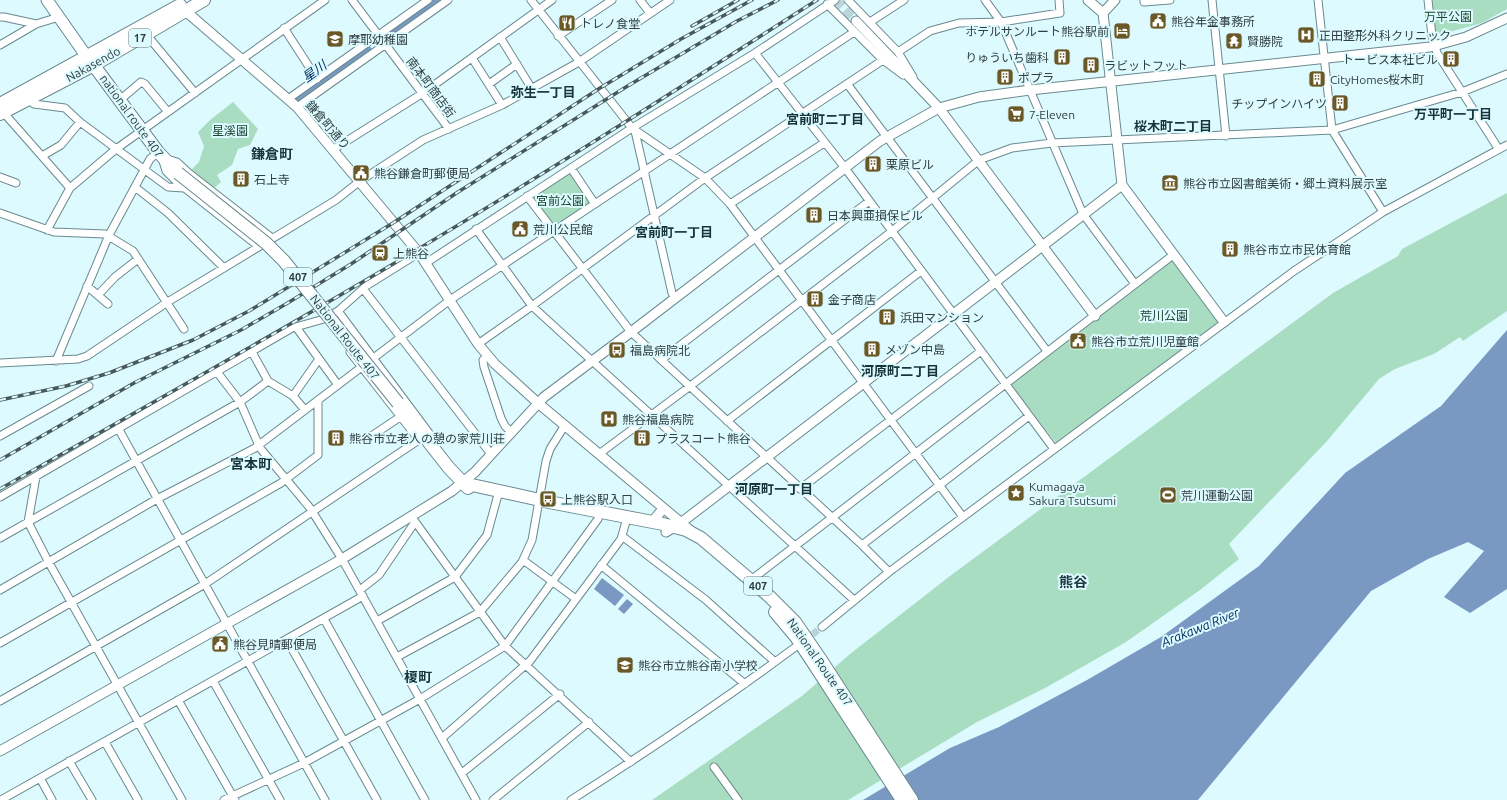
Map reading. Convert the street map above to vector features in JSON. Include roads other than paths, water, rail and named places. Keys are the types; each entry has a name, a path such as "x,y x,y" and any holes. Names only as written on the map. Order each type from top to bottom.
{"highway":[{"name":"Nakasendo","path":"1,110 28,99 181,4 204,0"},
{"name":"Nakasendo","path":"1,110 91,61 146,34 181,4"},
{"name":"national route 407","path":"91,61 160,154 178,173"},
{"name":"National Route 407","path":"178,173 266,243 284,261 398,403 421,438 462,483 539,504 626,521 680,528"},
{"name":"National Route 407","path":"626,521 652,522 680,528 751,580 795,622 902,800"},
{"name":"407","path":"680,528 681,537 698,546 756,593"},
{"path":"680,528 740,577 756,593"},
{"name":"National Route 407","path":"756,593 786,624 820,665 912,800"}],"main road":[{"path":"47,0 91,61"}],"street":[{"path":"47,230 70,188 116,149 325,0"},
{"name":"南本町商店街","path":"352,0 385,46 423,93 449,129"},
{"path":"288,99 428,0"},
{"path":"297,107 448,0"},
{"path":"531,0 558,36 634,129 705,178 730,204 963,517"},
{"path":"334,150 423,93 552,0"},
{"path":"558,36 612,0"},
{"path":"640,0 650,13"},
{"path":"0,363 56,361 78,359 87,356 166,303 336,200 360,181 423,140 502,105 532,89 579,62 670,0"},
{"path":"426,262 571,168 755,53 835,0"},
{"path":"848,0 898,52 918,86"},
{"path":"870,22 904,0"},
{"path":"985,0 1001,22 1083,214 1135,284"},
{"path":"898,52 930,31 959,23 1001,22 1060,13 1059,0"},
{"path":"1088,0 1103,12 1122,185 1224,322"},
{"path":"1103,12 1116,0"},
{"path":"1144,0 1144,2 1170,0"},
{"path":"1212,0 1226,136"},
{"path":"1318,0 1332,130 1383,212"},
{"path":"1428,0 1432,36 1435,46 1462,92 1498,148"},
{"name":"鎌倉町通り","path":"181,4 297,107 426,262 487,356 538,403 659,507 680,528"},
{"path":"827,4 883,60 918,86"},
{"path":"0,18 4,17 36,24"},
{"path":"0,45 36,24 59,17"},
{"path":"0,751 413,519 462,483 538,403 844,168 888,136 939,108 979,97 1030,90 1435,46 1466,37 1507,18"},
{"path":"856,21 939,108 1095,316"},
{"path":"284,28 317,79"},
{"path":"0,590 157,499 258,446 399,337 450,300 502,264 854,32"},
{"path":"146,34 195,93"},
{"path":"500,37 532,89"},
{"path":"755,53 844,168 1054,449"},
{"path":"472,58 502,105"},
{"path":"478,344 532,306 705,178 848,85 883,60"},
{"path":"489,84 517,64"},
{"path":"599,454 934,199 979,160 1012,148 1052,143 1332,130 1462,92 1507,74"},
{"path":"120,100 141,82 145,84 168,112"},
{"path":"848,85 888,136 1047,351"},
{"path":"28,99 34,104 65,108 80,122 168,187 184,188"},
{"path":"1,110 70,188"},
{"path":"42,156 61,145 80,122"},
{"path":"634,129 672,293 676,298"},
{"path":"730,204 824,143"},
{"path":"822,627 889,572 1294,271 1383,212 1498,148 1507,145"},
{"path":"160,154 177,162 190,174 272,238"},
{"path":"56,361 109,235 150,159 160,154"},
{"path":"160,154 166,171 184,188 258,246"},
{"path":"571,168 595,204"},
{"path":"0,187 2,178 16,183"},
{"path":"680,528 729,485 1122,185"},
{"path":"134,187 168,213 224,268"},
{"path":"527,196 631,332 862,545 889,572"},
{"path":"661,360 868,202"},
{"path":"0,213 54,232 109,235 133,251 184,329"},
{"path":"476,229 532,306 854,600"},
{"path":"0,497 296,327 324,319 338,311 364,290 366,286 419,253"},
{"path":"751,580 794,545 1173,255"},
{"path":"98,295 115,278 138,260"},
{"path":"727,421 921,271"},
{"path":"87,286 108,304"},
{"path":"364,290 491,454"},
{"path":"0,701 205,584 429,433 338,311"},
{"path":"324,319 400,417 421,438"},
{"path":"296,327 338,385"},
{"path":"800,489 981,351"},
{"path":"252,352 268,381 293,396 304,410"},
{"path":"487,356 483,360 484,367 501,418 505,426 511,432"},
{"path":"293,396 319,359"},
{"path":"217,372 240,402 258,446 312,512 342,559 476,800"},
{"path":"0,538 240,402 268,381"},
{"path":"0,436 89,386"},
{"path":"0,643 286,480 318,455 318,400"},
{"path":"862,545 1029,416"},
{"path":"373,436 400,417"},
{"path":"397,657 480,612 524,560 532,540 550,449 565,425"},
{"path":"118,428 135,462 181,541 325,800"},
{"path":"36,477 28,522 48,561 182,800"},
{"path":"377,622 455,577 487,535 498,494"},
{"path":"652,522 659,507"},
{"path":"224,800 234,798 304,763 420,699 505,646 599,516"},
{"path":"413,519 505,646 560,694 631,762"},
{"path":"2,798 324,619 361,593 379,575 413,519"},
{"path":"442,738 526,664 622,536 626,521"},
{"path":"622,536 706,600 775,662"},
{"path":"524,560 576,599"},
{"path":"601,566 745,684"},
{"path":"324,619 425,800"},
{"path":"287,640 377,800"},
{"path":"571,800 631,762 745,684 794,648"},
{"path":"213,681 280,800"},
{"path":"462,773 560,694"},
{"path":"178,700 234,798"},
{"path":"493,800 589,722"},
{"path":"104,742 138,800"},
{"path":"69,761 92,800"},
{"path":"714,767 738,800"},
{"path":"40,778 52,800"}],"water":[{"name":"Arakawa River","path":"1507,330 1507,589 1470,613 1444,597 1484,551 1468,542 1428,559 1371,591 1198,800 863,800 950,748 999,727 1087,680 1161,637 1259,566 1345,473 1441,406"},
{"path":"602,578 624,595 615,606 594,589"},
{"path":"627,599 633,604 624,614 618,609"}],"waterway":[{"name":"星川","path":"386,37 437,0"},
{"name":"星川","path":"298,100 366,51"}],"tunnel":[{"path":"836,0 856,21"},
{"path":"804,641 822,627"}],"railway":[{"path":"692,26 738,0"},
{"path":"0,400 66,386 109,373 193,340 249,311 393,223 600,88 681,39 752,0"},
{"path":"0,460 134,383 241,330 286,304 351,264 458,192 626,87 737,21 778,0"},
{"path":"0,489 364,282 567,158 817,0"}],"place":[{"name":"熊谷年金事務所","path":"1158,21"},
{"name":"トレノ食堂","path":"567,23"},
{"name":"ホテルサンルート熊谷駅前","path":"1122,31"},
{"name":"正田整形外科クリニック","path":"1306,35"},
{"name":"摩耶幼稚園","path":"335,39"},
{"name":"賢勝院","path":"1234,41"},
{"name":"りゅういち歯科","path":"1062,57"},
{"name":"トービス本社ビル","path":"1451,59"},
{"name":"ラビットフット","path":"1091,65"},
{"name":"ポプラ","path":"1005,77"},
{"name":"CityHomes桜木町","path":"1317,79"},
{"name":"チップインハイツ","path":"1340,103"},
{"name":"7-Eleven","path":"1016,114"},
{"name":"栗原ビル","path":"873,164"},
{"name":"熊谷鎌倉町郵便局","path":"361,173"},
{"name":"石上寺","path":"241,179"},
{"name":"熊谷市立図書館美術・郷土資料展示室","path":"1170,183"},
{"name":"日本興亜損保ビル","path":"814,215"},
{"name":"荒川公民館","path":"520,229"},
{"name":"熊谷市立市民体育館","path":"1230,249"},
{"name":"上熊谷","path":"380,253"},
{"name":"金子商店","path":"815,299"},
{"name":"浜田マンション","path":"887,317"},
{"name":"熊谷市立荒川児童館","path":"1078,341"},
{"name":"メゾン中島","path":"872,349"},
{"name":"福島病院北","path":"617,350"},
{"name":"熊谷福島病院","path":"609,419"},
{"name":"熊谷市立老人の憩の家荒川荘","path":"336,438"},
{"name":"プラスコート熊谷","path":"642,438"},
{"name":"Kumagaya Sakura Tsutsumi","path":"1016,493"},
{"name":"荒川運動公園","path":"1168,495"},
{"name":"上熊谷駅入口","path":"548,499"},
{"name":"熊谷見晴郵便局","path":"220,644"},
{"name":"熊谷市立熊谷南小学校","path":"625,665"}],"district":[{"name":"弥生一丁目","path":"543,92"},
{"name":"万平町一丁目","path":"1453,114"},
{"name":"宮前町二丁目","path":"825,119"},
{"name":"桜木町二丁目","path":"1173,126"},
{"name":"鎌倉町","path":"272,154"},
{"name":"宮前町一丁目","path":"674,232"},
{"name":"河原町二丁目","path":"900,371"},
{"name":"宮本町","path":"251,464"},
{"name":"河原町一丁目","path":"774,489"},
{"name":"熊谷","path":"1073,582"},
{"name":"榎町","path":"418,677"}],"park label":[{"name":"万平公園","path":"1448,16"},
{"name":"星溪園","path":"230,130"},
{"name":"宮前公園","path":"560,200"},
{"name":"荒川公園","path":"1164,315"}]}
